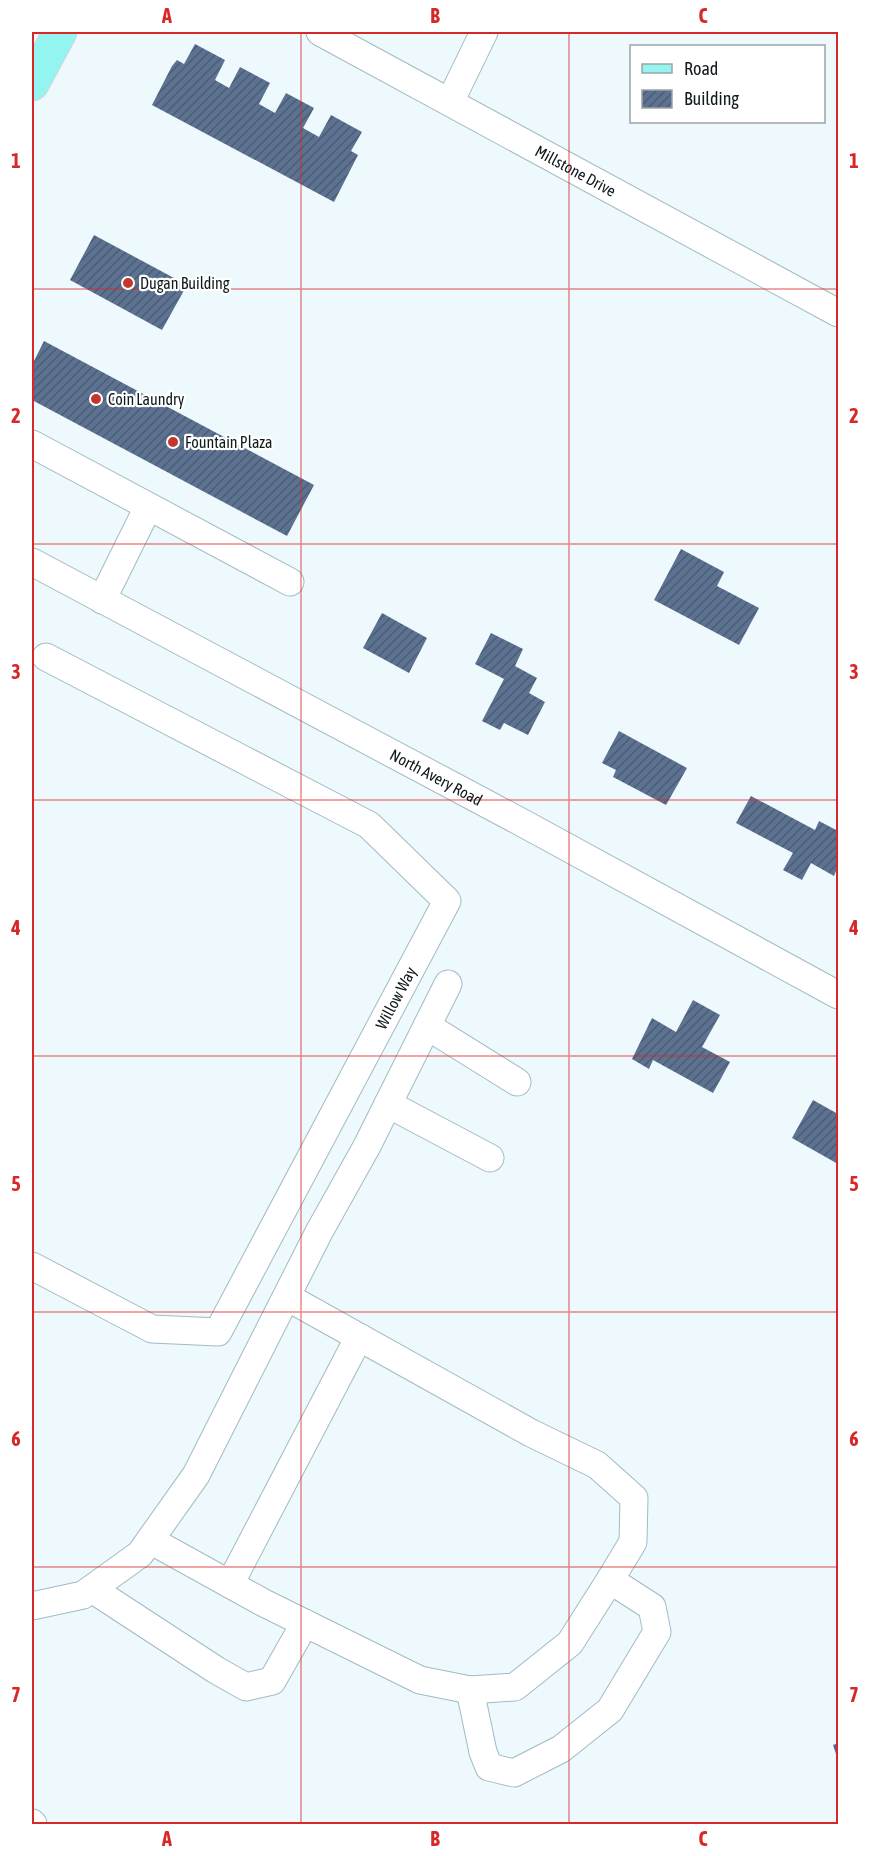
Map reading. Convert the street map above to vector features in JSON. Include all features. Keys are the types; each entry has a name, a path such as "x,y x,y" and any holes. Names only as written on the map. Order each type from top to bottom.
{"main road":[{"path":"32,84 60,32"}],"street":[{"name":"Millstone Drive","path":"320,32 836,307"},
{"path":"450,102 484,32"},
{"path":"32,444 290,582"},
{"path":"102,600 148,507"},
{"name":"North Avery Road","path":"32,562 519,821 838,995"},
{"name":"Willow Way","path":"32,1266 152,1329 218,1332 447,901 369,825 46,657"},
{"path":"32,1606 83,1595 140,1554 196,1475 319,1232 367,1146 448,984"},
{"path":"427,1026 517,1082"},
{"path":"388,1104 490,1158"},
{"path":"150,1540 305,1623 420,1680 470,1690 515,1687 570,1643 633,1542 633,1498 597,1465 531,1434 287,1297"},
{"path":"230,1584 359,1337"},
{"path":"470,1690 483,1752 489,1767 514,1773 561,1749 610,1710 657,1632 652,1606 610,1581"},
{"path":"92,1589 246,1687 272,1681 305,1623"}],"building":[{"path":"195,44 225,60 215,80 229,88 240,67 270,83 259,104 275,113 286,93 314,108 303,128 319,137 331,115 362,132 351,151 358,155 334,202 152,105 172,66 177,60 184,64"},
{"name":"Dugan Building","path":"94,235 187,285 162,330 70,280"},
{"name":"Fountain Plaza","path":"44,341 314,485 287,536 32,400 32,365"},
{"path":"681,549 724,572 717,586 759,608 739,645 654,600"},
{"path":"382,613 427,638 409,673 363,648"},
{"path":"491,633 523,649 515,666 537,678 529,693 545,702 528,735 504,723 500,730 482,721 504,679 475,664"},
{"path":"619,731 687,768 666,805 613,777 616,770 602,763"},
{"path":"751,796 815,830 819,821 838,831 838,866 834,876 811,863 802,880 783,870 793,853 736,823"},
{"path":"693,1000 720,1015 702,1047 730,1062 713,1093 653,1060 649,1069 632,1059 652,1018 676,1032"},
{"path":"813,1100 838,1114 838,1164 792,1138"},
{"path":"838,1743 838,1760 833,1745"}],"place":[{"name":"Dugan Building","path":"128,283"},
{"name":"Coin Laundry","path":"96,399"},
{"name":"Fountain Plaza","path":"173,442"}]}
